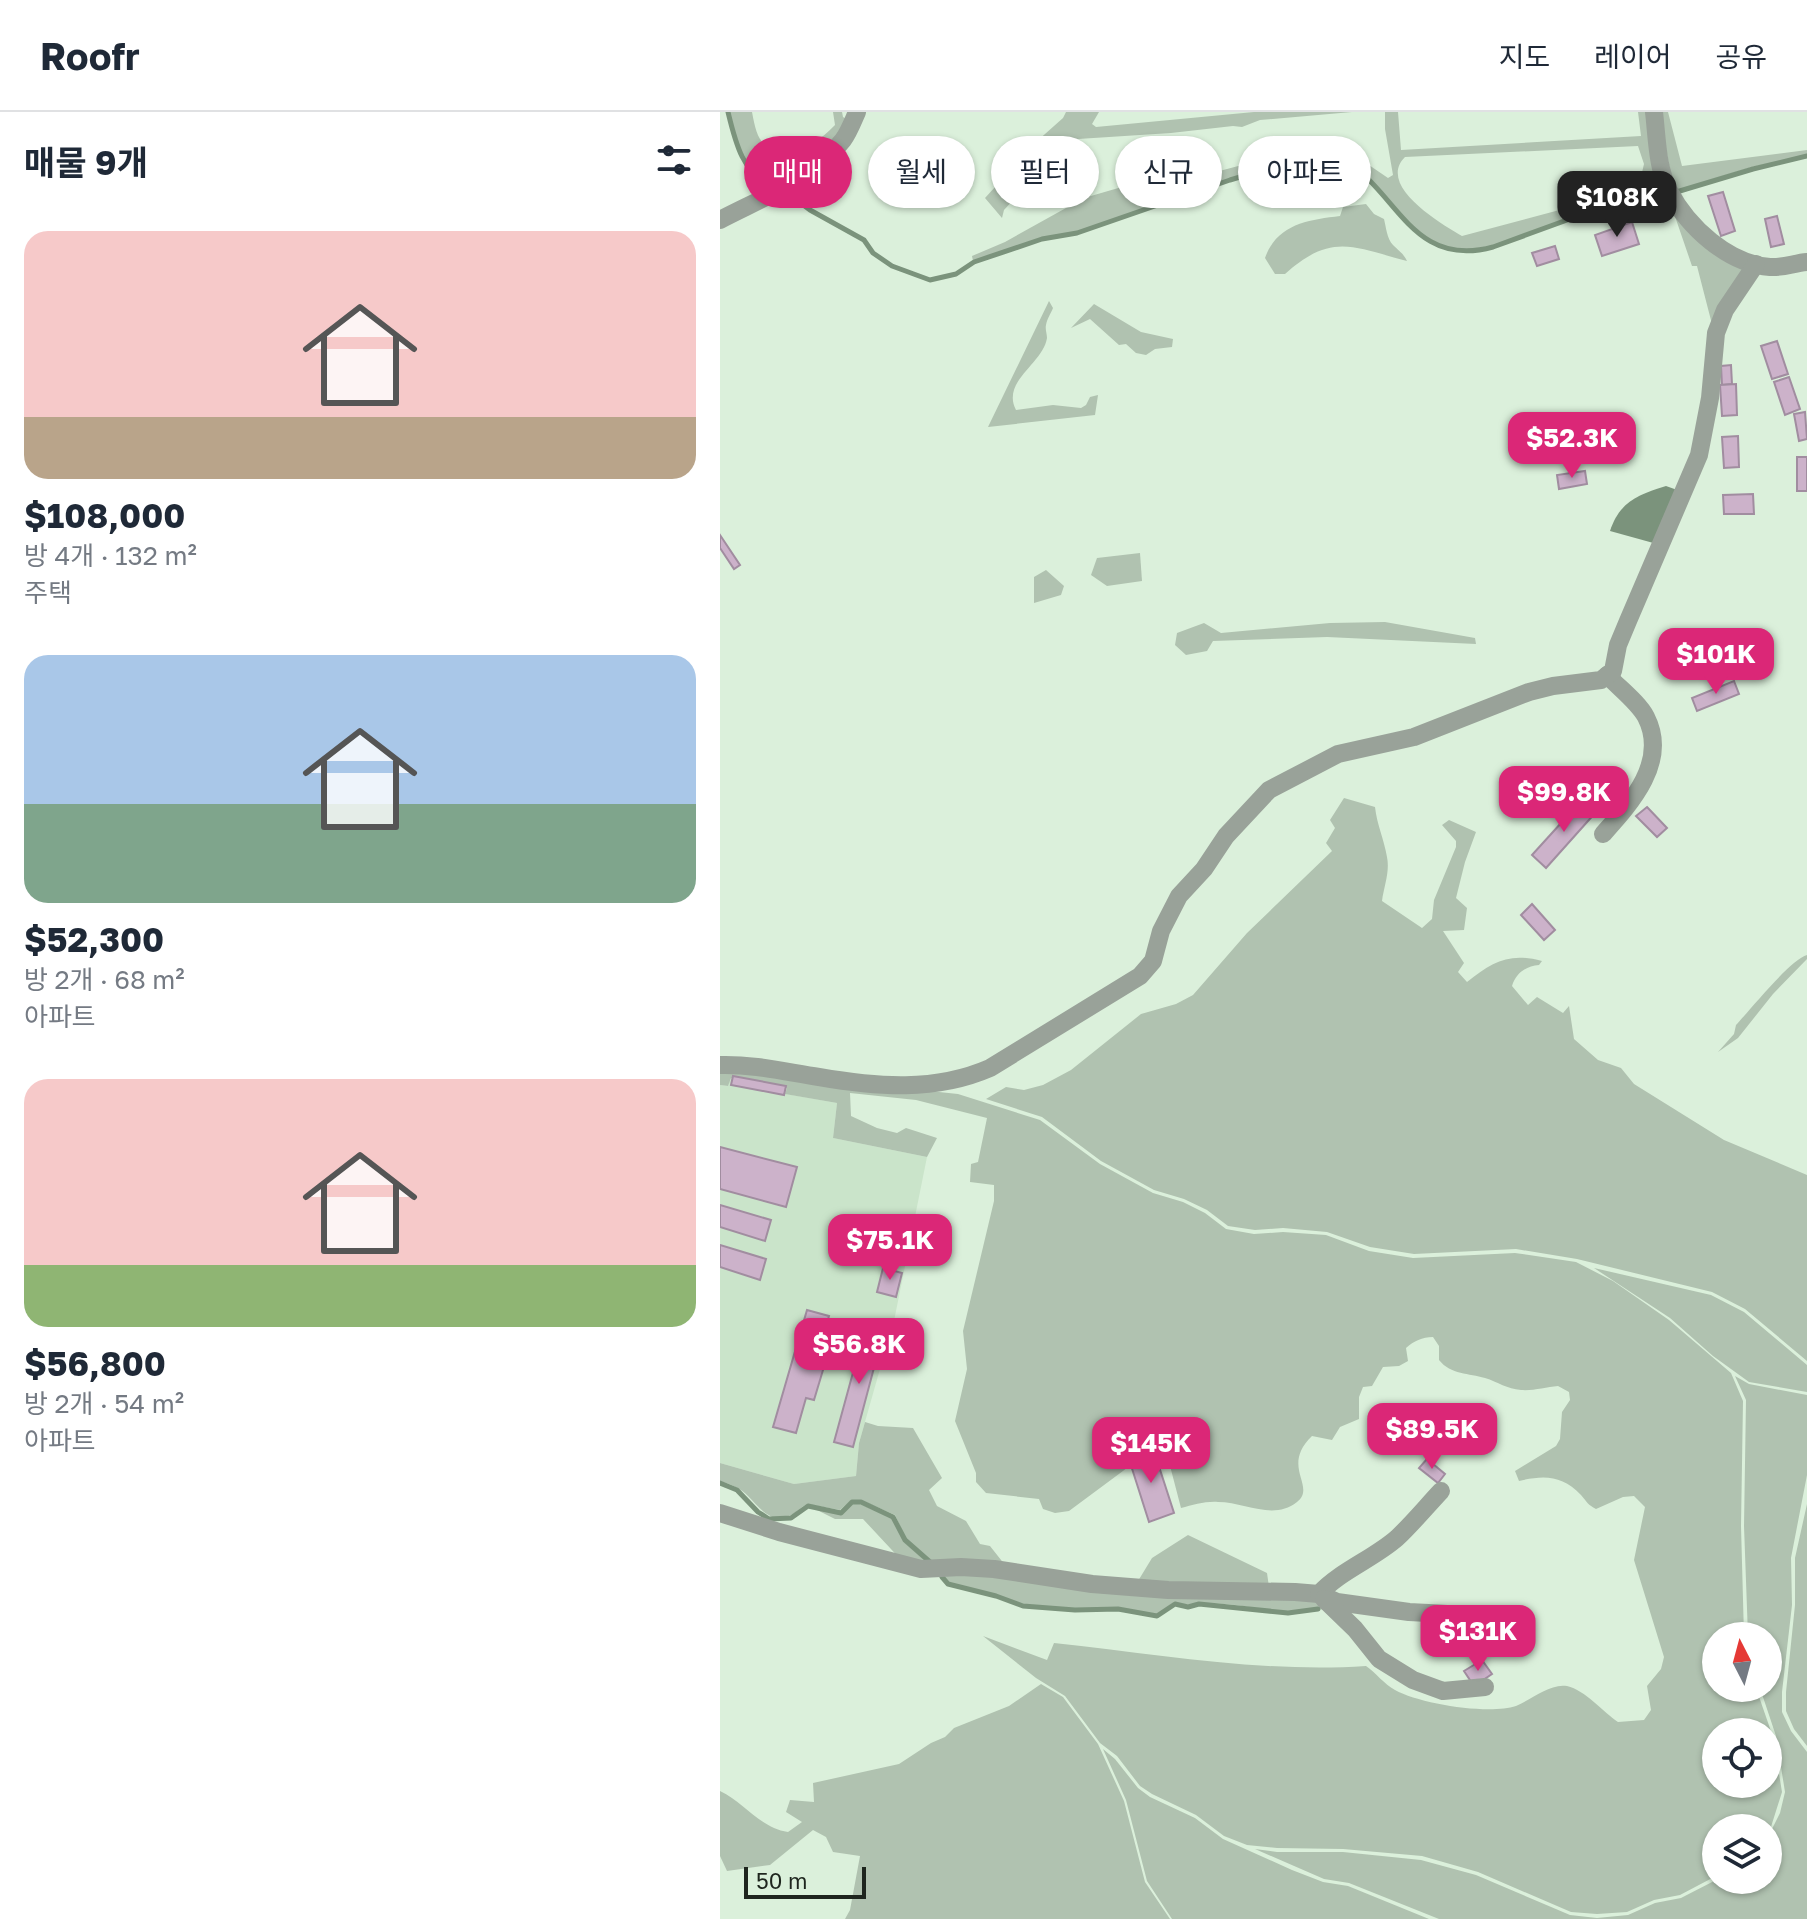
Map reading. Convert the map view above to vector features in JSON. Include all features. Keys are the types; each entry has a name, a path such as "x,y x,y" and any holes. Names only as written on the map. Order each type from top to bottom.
{"street":[{"path":"720,220 779,189 827,158 845,138 857,112"},
{"path":"1654,112 1662,170 1671,193 1692,224 1724,251 1756,264 1772,267 1807,262"},
{"path":"720,1065 916,1086 965,1079 990,1068 1140,976 1153,961 1161,931 1179,896 1199,876 1226,836 1269,790 1338,754 1414,737 1529,692 1601,680 1613,671 1618,645 1699,455 1710,398 1716,333 1725,310 1756,264"},
{"path":"1603,834 1644,783 1653,744 1646,716 1607,675"},
{"path":"1319,1594 1330,1583 1397,1538 1441,1491"},
{"path":"720,1513 921,1569 994,1569 1092,1584 1168,1590 1319,1594 1337,1602 1409,1612 1466,1615"},
{"path":"1319,1594 1355,1629 1379,1659 1413,1680 1443,1691 1485,1687"}],"shaded area":[{"path":"729,112 752,112 759,136 744,136 744,156"},
{"path":"833,112 842,112 848,120 837,136 823,136 835,125"},
{"path":"1066,112 1099,112 1092,124 1096,127 1254,112 1352,112 1260,120 1242,127 1171,133 1099,138 1043,136"},
{"path":"1385,112 1398,112 1401,150 1641,136 1638,112 1649,112 1665,193 1644,191 1492,246 1463,250 1439,245 1419,232 1371,180 1371,166 1388,178 1393,175","holes":["1638,146 1644,164 1639,185 1593,201 1462,236 1415,203 1399,180 1398,168 1405,157"]},
{"path":"1659,112 1668,112 1682,166 1807,150 1807,155 1752,167 1674,191"},
{"path":"1238,166 1238,177 1222,182 1222,170"},
{"path":"1115,189 1115,208 1146,208 1077,232 1042,238 973,261 972,256 1005,242 1066,208 1099,208 1099,194"},
{"path":"991,191 991,205 985,198"},
{"path":"1668,196 1748,268 1714,332 1697,266 1692,266"},
{"path":"994,208 1006,208 1002,218"},
{"path":"1343,208 1369,208 1384,219 1389,240 1407,261 1343,246 1316,252 1285,274 1275,274 1265,258 1277,238 1305,222 1340,216"},
{"path":"1049,301 1053,308 1046,325 1047,338 1014,390 1016,410 1053,405 1081,408 1090,397 1098,395 1095,415 988,427"},
{"path":"1094,304 1141,332 1173,339 1172,347 1155,349 1146,355 1136,353 1126,344 1119,345 1090,319 1071,328"},
{"path":"1666,486 1680,491 1657,544 1610,531 1619,513 1631,501"},
{"path":"1140,553 1142,581 1107,586 1091,575 1097,558"},
{"path":"1046,570 1064,586 1061,595 1034,603 1034,577"},
{"path":"1385,622 1475,638 1476,644 1327,637 1213,641 1207,651 1186,655 1175,645 1177,633 1204,623 1221,633 1330,623"},
{"path":"1344,798 1375,807 1388,863 1382,901 1422,928 1432,919 1434,900 1456,847 1456,841 1442,825 1449,820 1476,832 1456,898 1467,908 1464,930 1443,931 1464,963 1458,972 1467,982 1485,969 1510,958 1542,961 1522,971 1512,986 1528,1005 1537,997 1563,1013 1569,1006 1574,1039 1598,1060 1621,1068 1634,1084 1724,1140 1807,1175 1807,1361 1745,1309 1712,1292 1577,1259 1516,1249 1414,1254 1370,1247 1327,1232 1228,1226 1207,1210 1154,1190 1101,1161 1042,1117 986,1099 1006,1087 1024,1090 1043,1085 1071,1070 1141,1014 1176,1004 1193,995 1247,933 1332,851 1326,843 1335,828 1330,820"},
{"path":"1807,955 1807,959 1773,994 1738,1038 1718,1052 1734,1034 1736,1025 1771,986"},
{"path":"720,1069 958,1094 1040,1120 1100,1164 1153,1193 1205,1213 1226,1229 1254,1234 1283,1232 1326,1235 1369,1251 1413,1258 1515,1253 1576,1262 1613,1281 1669,1320 1731,1373 1743,1401 1744,1622 1702,1622 1702,1702 1761,1702 1766,1718 1702,1718 1702,1798 1780,1798 1775,1814 1702,1814 1702,1883 1680,1895 1654,1900 1627,1912 1597,1914 1571,1912 1478,1872 1422,1856 1247,1845 1224,1836 1196,1815 1140,1786 1117,1756 1100,1743 1065,1696 1036,1678 983,1636 1047,1660 1054,1643 1249,1665 1366,1666 1391,1688 1406,1695 1472,1709 1516,1706 1547,1689 1567,1686 1587,1697 1618,1722 1644,1720 1651,1710 1647,1686 1661,1669 1664,1657 1634,1560 1645,1507 1634,1496 1623,1497 1596,1509 1574,1488 1560,1480 1537,1478 1519,1481 1515,1471 1556,1446 1560,1439 1562,1412 1570,1400 1569,1392 1558,1386 1516,1389 1455,1371 1439,1360 1439,1346 1433,1337 1412,1343 1406,1348 1408,1361 1399,1366 1383,1367 1372,1386 1363,1387 1359,1397 1359,1419 1340,1427 1332,1440 1312,1436 1299,1457 1302,1496 1288,1507 1269,1510 1213,1502 1181,1508 1163,1439 1151,1421 1113,1442 1127,1468 1069,1511 1055,1513 1043,1509 1039,1499 986,1493 976,1482 976,1473 955,1421 967,1369 963,1331 994,1201 994,1185 970,1182 971,1164 978,1162 987,1118 916,1100 850,1093 851,1116 877,1128 897,1133 906,1128 937,1138 927,1157 833,1138 837,1103 785,1094 787,1088 731,1078 728,1086 720,1085"},
{"path":"730,1078 787,1088 786,1094 837,1103 833,1138 927,1157 895,1316 859,1443 856,1476 794,1484 720,1463 720,1085 728,1086"},
{"path":"1594,1268 1711,1295 1744,1312 1807,1365 1807,1392 1749,1382 1713,1356 1670,1318"},
{"path":"1735,1376 1749,1384 1807,1395 1807,1475 1791,1558 1792,1605 1782,1692 1782,1622 1747,1622 1744,1526 1746,1400"},
{"path":"865,1422 913,1428 942,1478 929,1490 937,1506 966,1521 980,1544 990,1546 1005,1565 1138,1581 1152,1558 1188,1535 1267,1573 1269,1587 1258,1591 1163,1586 1069,1577 986,1564 935,1564 906,1539 895,1515 861,1500 851,1500 840,1510 807,1504 791,1515 778,1518 767,1514 742,1491 720,1481 720,1463 794,1484 856,1476 859,1443"},
{"path":"852,1503 892,1518 904,1542 929,1564 904,1563 863,1519 835,1519 813,1508 841,1514"},
{"path":"1807,1504 1807,1746 1794,1729 1786,1711 1786,1692 1795,1605 1795,1558"},
{"path":"939,1573 1319,1596 1336,1612 1316,1609 1278,1611 1174,1602 1157,1615 1118,1607 1075,1609 1023,1604 949,1583"},
{"path":"1041,1684 1063,1697 1098,1744 1124,1801 1145,1882 1170,1919 845,1919 850,1910 860,1856 833,1852 826,1837 813,1830 770,1865 727,1871 720,1856 720,1791 760,1820 788,1832 802,1822 786,1812 790,1800 814,1802 813,1783 899,1764 945,1737 954,1728 1009,1706"},
{"path":"1765,1702 1782,1702 1782,1712 1791,1731 1807,1752 1807,1919 1439,1919 1349,1883 1324,1879 1255,1849 1343,1852 1421,1860 1476,1875 1570,1915 1597,1918 1628,1915 1655,1903 1681,1898 1702,1887 1702,1894 1782,1894 1782,1814 1780,1814 1785,1792 1782,1718 1770,1718"},
{"path":"1103,1749 1150,1797 1195,1818 1223,1839 1292,1870 1323,1882 1348,1886 1429,1919 1172,1919 1147,1881 1126,1800"}],"building":[{"path":"1723,192 1735,231 1721,236 1708,196"},
{"path":"1777,216 1784,244 1771,247 1765,219"},
{"path":"1632,222 1639,244 1602,256 1595,235"},
{"path":"1555,246 1559,259 1537,266 1532,253"},
{"path":"1777,341 1788,374 1772,379 1761,346"},
{"path":"1731,365 1732,384 1722,385 1721,366"},
{"path":"1789,377 1800,409 1785,415 1774,382"},
{"path":"1736,384 1737,415 1722,416 1720,385"},
{"path":"1805,412 1807,439 1799,441 1794,414"},
{"path":"1738,436 1739,467 1724,468 1722,437"},
{"path":"1797,457 1807,457 1807,491 1797,491"},
{"path":"1585,471 1587,484 1559,489 1557,475"},
{"path":"1753,494 1754,514 1724,514 1723,495"},
{"path":"720,535 740,565 734,569 720,548"},
{"path":"1734,681 1739,694 1697,711 1692,698"},
{"path":"1582,800 1596,812 1546,868 1532,855"},
{"path":"1647,807 1667,828 1657,837 1636,816"},
{"path":"1532,904 1555,930 1544,940 1521,915"},
{"path":"733,1076 786,1086 784,1095 731,1085"},
{"path":"720,1147 797,1167 786,1207 720,1189"},
{"path":"720,1205 771,1220 765,1241 720,1227"},
{"path":"720,1245 766,1259 760,1280 720,1267"},
{"path":"883,1268 902,1273 896,1297 877,1292"},
{"path":"807,1310 829,1316 820,1347 829,1350 814,1400 806,1398 796,1433 773,1427"},
{"path":"866,1325 884,1330 853,1447 834,1442"},
{"path":"1153,1448 1174,1513 1149,1522 1128,1456"},
{"path":"1427,1459 1445,1474 1438,1483 1419,1468"},
{"path":"1482,1660 1492,1674 1474,1686 1464,1671"}],"waterway":[{"path":"728,112 744,160"},
{"path":"807,208 864,240 873,253 892,266 930,280 956,274 974,262 1042,239 1077,233 1230,180 1324,152 1348,162 1367,178 1418,233 1438,245 1462,251 1493,247 1644,192 1663,194"},
{"path":"1673,193 1807,156"},
{"path":"720,1483 737,1490 769,1519 791,1518 808,1506 841,1513 852,1502 861,1502 893,1517 905,1540 930,1562"},
{"path":"942,1577 948,1584 1023,1606 1118,1609 1157,1616 1175,1604 1288,1613 1318,1609"}]}
